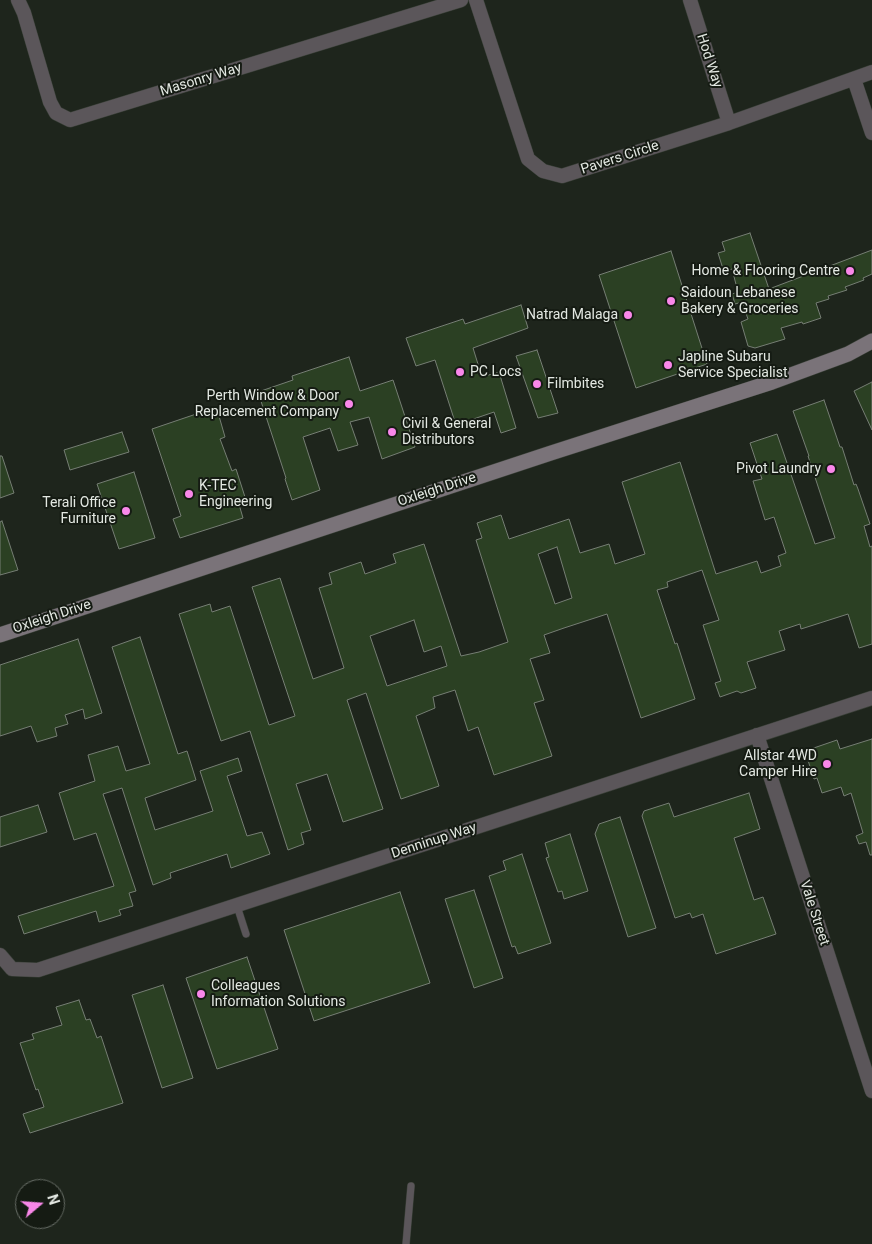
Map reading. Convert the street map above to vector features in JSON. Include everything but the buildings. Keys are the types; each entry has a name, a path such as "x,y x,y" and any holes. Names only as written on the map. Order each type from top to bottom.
{"street":[{"name":"Masonry Way","path":"18,0 24,13 50,102 56,112 70,120 461,0"},
{"name":"Pavers Circle","path":"476,0 528,159 543,171 562,176 729,123 872,72"},
{"name":"Hod Way","path":"690,0 729,123"},
{"path":"854,79 872,133"},
{"name":"Oxleigh Drive","path":"0,635 541,456 772,382 848,354 872,341"},
{"name":"Denninup Way","path":"0,955 12,969 38,970 872,698"},
{"name":"Vale Street","path":"757,735 872,1091"}],"lane":[{"path":"237,906 246,934"},
{"path":"406,1244 411,1186"}],"place":[{"name":"Home & Flooring Centre","path":"850,271"},
{"name":"Saidoun Lebanese Bakery & Groceries","path":"671,301"},
{"name":"Natrad Malaga","path":"628,315"},
{"name":"Japline Subaru Service Specialist","path":"668,365"},
{"name":"PC Locs","path":"460,372"},
{"name":"Filmbites","path":"537,384"},
{"name":"Perth Window & Door Replacement Company","path":"349,404"},
{"name":"Civil & General Distributors","path":"392,432"},
{"name":"Pivot Laundry","path":"831,469"},
{"name":"K-TEC Engineering","path":"189,494"},
{"name":"Terali Office Furniture","path":"126,511"},
{"name":"Allstar 4WD Camper Hire","path":"827,764"},
{"name":"Colleagues Information Solutions","path":"201,994"}]}
